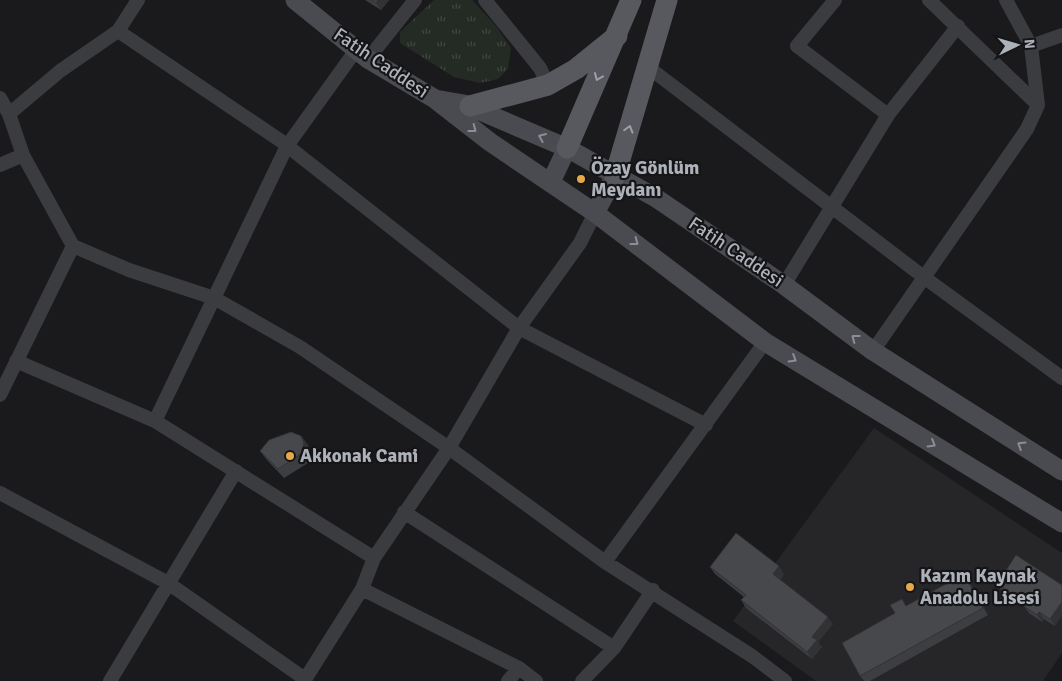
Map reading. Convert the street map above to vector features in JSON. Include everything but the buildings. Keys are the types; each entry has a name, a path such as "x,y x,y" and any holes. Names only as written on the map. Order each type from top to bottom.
{"main road":[{"name":"Fatih Caddesi","path":"294,0 362,54 435,99 470,106 567,148 656,198 784,285 873,351 1062,470"},
{"path":"551,182 631,0"},
{"path":"596,213 615,176 667,0"},
{"path":"470,106 548,85 576,69 616,36"},
{"path":"435,99 490,142 596,213 765,342 1062,523"}],"street":[{"path":"9,114 60,71 118,30 138,0"},
{"path":"156,421 287,146 362,54 416,0"},
{"path":"485,0 540,68 548,85"},
{"path":"835,0 797,46 888,115"},
{"path":"930,0 1038,105"},
{"path":"873,351 1027,129 1038,105 1031,46 1006,0"},
{"path":"784,285 888,115 958,26"},
{"path":"118,30 287,146 519,328 706,425"},
{"path":"1031,46 1062,35"},
{"path":"648,68 925,278 1062,378"},
{"path":"0,98 9,114 22,155 73,246 129,270 214,298 300,347 449,448 605,562 653,590 777,679"},
{"path":"0,164 22,155"},
{"path":"0,493 168,583 304,680 362,589 374,558 449,448 519,328 580,243 596,213"},
{"path":"0,394 73,246"},
{"path":"605,562 765,342"},
{"path":"16,361 156,421 374,558"},
{"path":"110,681 236,471"},
{"path":"404,512 614,648"},
{"path":"362,589 519,668 536,681"},
{"path":"582,681 614,648 653,590"},
{"path":"508,681 519,668"}],"shaded area":[{"name":"Kazım Kaynak Anadolu Lisesi","path":"874,428 1062,553 1062,653 1043,681 816,681 733,621"}],"green space":[{"path":"434,0 472,0 496,26 511,48 508,69 498,79 480,83 454,77 400,43 400,32"}],"place":[{"name":"Özay Gönlüm Meydanı","path":"581,179"},
{"name":"Akkonak Cami","path":"290,456"},
{"name":"Kazım Kaynak Anadolu Lisesi","path":"910,587"}]}
